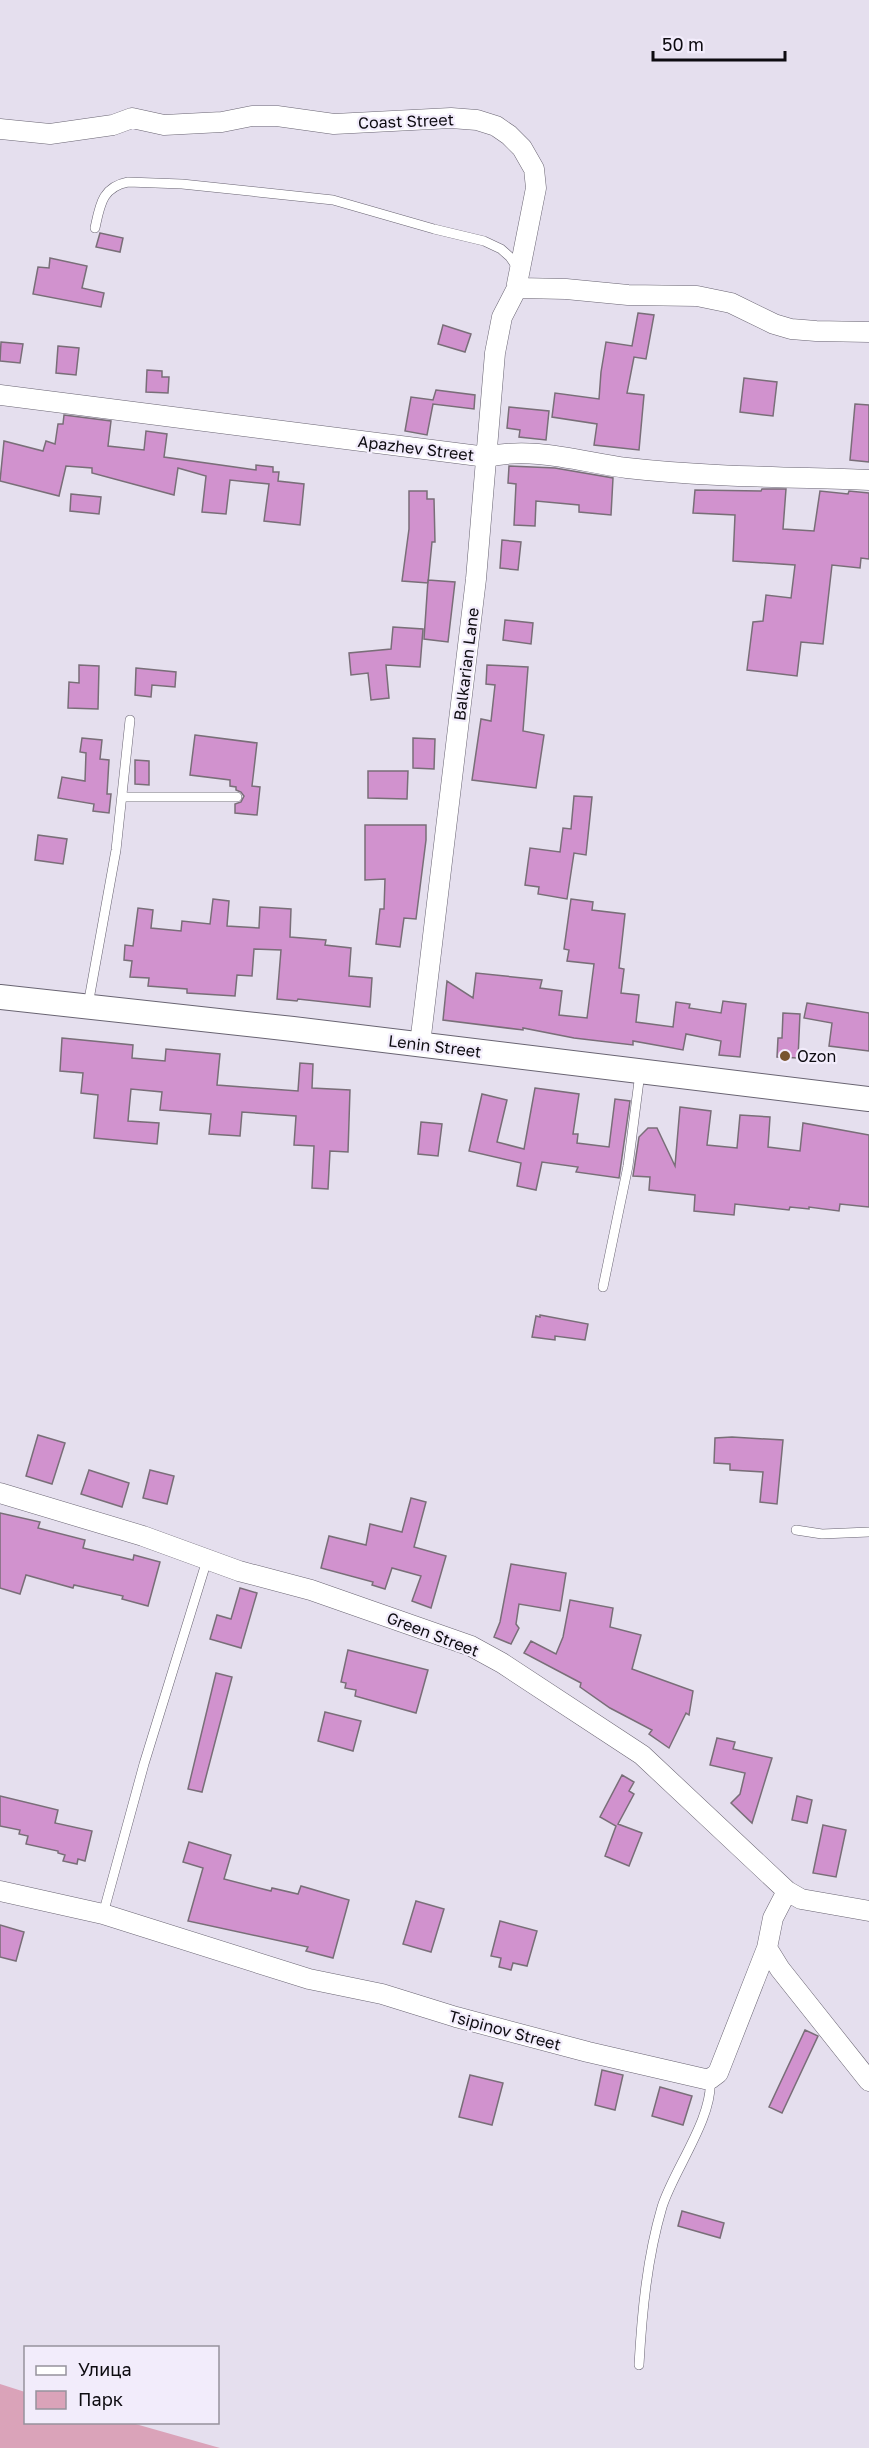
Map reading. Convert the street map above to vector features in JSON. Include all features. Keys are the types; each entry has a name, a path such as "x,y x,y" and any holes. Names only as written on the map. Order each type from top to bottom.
{"street":[{"name":"Coast Street","path":"0,129 50,134 113,125 132,118 164,125 210,123 252,116 277,116 334,124 451,118 477,120 496,126 508,135 522,148 534,169 536,188 519,279"},
{"path":"519,279 628,295 697,296 731,303 774,324 791,329 816,332 869,332"},
{"name":"Balkarian Lane","path":"420,1044 476,579 498,332 502,317 519,279"},
{"name":"Apazhev Street","path":"0,395 487,457 524,453 628,468 869,480"},
{"name":"Lenin Street","path":"0,998 420,1044 869,1099"},
{"name":"Green Street","path":"0,1493 143,1536 207,1560 310,1590 453,1638 502,1663 642,1755 787,1891 801,1899 869,1911"},
{"name":"Tsipinov Street","path":"0,1891 103,1914 309,1978 382,1994 456,2017 588,2052 710,2079"},
{"path":"710,2079 718,2073 767,1948 773,1918 787,1891"},
{"path":"767,1948 780,1969 869,2081"}],"lane":[{"path":"95,228 103,196 115,185 128,182 296,195 333,200 434,229 476,238 501,249 510,257 519,279"},
{"path":"88,1007 116,850 130,720"},
{"path":"122,798 237,797"},
{"path":"603,1287 628,1166 640,1070"},
{"path":"796,1530 822,1534 869,1532"},
{"path":"103,1914 144,1764 207,1560"},
{"path":"639,2365 642,2315 656,2233 669,2188 697,2130 711,2086 710,2079"}],"green space":[{"path":"0,2384 24,2392 24,2424 136,2424 220,2448 0,2448"}],"building":[{"path":"100,233 123,238 120,252 96,247"},
{"path":"50,258 87,266 82,288 104,293 101,307 33,294 38,267 49,268"},
{"path":"638,313 654,315 646,359 634,357 627,393 644,395 639,450 594,445 597,424 552,417 555,393 599,399 606,342 632,346"},
{"path":"443,325 471,334 465,352 438,344"},
{"path":"1,342 23,344 20,363 0,361"},
{"path":"58,346 79,348 76,375 56,373"},
{"path":"147,370 162,371 162,377 169,377 168,393 146,392"},
{"path":"744,378 777,382 773,416 740,412"},
{"path":"436,390 475,395 474,409 433,404 427,435 405,431 411,397 433,400"},
{"path":"855,404 869,405 869,462 850,460"},
{"path":"509,407 549,411 546,440 519,437 520,430 507,428"},
{"path":"64,415 111,421 108,446 144,450 146,431 167,434 164,457 256,470 256,465 273,467 273,472 279,472 278,481 304,484 300,525 264,521 269,484 230,480 226,514 202,512 206,476 178,468 174,495 92,473 92,468 66,466 59,496 0,481 4,441 43,451 46,441 55,444 58,424 63,424"},
{"path":"509,466 555,468 613,478 611,515 579,512 579,505 536,501 535,526 514,525 516,484 508,483"},
{"path":"762,489 786,489 783,529 814,531 820,491 848,494 849,491 869,493 869,559 861,558 860,568 832,565 823,644 801,642 797,676 747,670 753,622 763,621 766,595 791,598 795,565 733,561 735,515 693,513 695,490 761,491"},
{"path":"409,491 427,491 427,499 434,499 435,542 432,542 428,583 402,581 409,529"},
{"path":"71,494 101,497 99,514 70,511"},
{"path":"502,540 521,542 518,570 500,568"},
{"path":"428,580 455,582 448,642 424,639"},
{"path":"505,620 533,623 531,644 503,640"},
{"path":"393,627 423,629 420,667 386,665 389,698 371,700 368,673 351,675 349,653 391,649"},
{"path":"79,665 99,666 98,709 68,708 69,682 79,683"},
{"path":"487,665 528,667 523,731 544,735 536,788 472,780 481,719 491,721 495,685 486,684"},
{"path":"136,668 176,672 175,687 152,685 151,697 135,695"},
{"path":"195,735 257,743 252,786 260,787 257,815 235,813 235,804 241,802 244,796 236,790 236,787 230,786 230,780 190,775"},
{"path":"82,738 102,740 100,759 109,760 107,794 111,794 109,813 93,811 94,804 58,798 62,777 85,781 86,753 80,752"},
{"path":"413,738 435,739 434,769 413,768"},
{"path":"135,760 149,761 149,785 135,784"},
{"path":"368,771 408,771 407,799 368,798"},
{"path":"574,796 592,797 586,855 574,853 567,899 538,894 539,887 525,885 530,848 560,852 563,828 571,829"},
{"path":"365,825 426,825 416,919 404,918 400,947 376,944 380,909 384,909 385,879 365,880"},
{"path":"38,835 67,839 63,864 35,860"},
{"path":"213,899 229,901 227,926 259,928 260,907 291,909 290,937 326,940 325,945 351,948 349,976 372,978 370,1007 277,999 281,950 254,949 252,976 237,975 235,996 187,993 187,989 148,986 149,978 130,977 132,961 124,960 125,945 133,946 138,908 153,910 151,928 181,931 182,921 210,924"},
{"path":"571,899 593,902 592,910 625,914 619,968 624,969 621,993 639,995 636,1022 673,1027 676,1002 690,1004 689,1008 721,1013 723,1001 746,1004 740,1057 719,1055 721,1041 686,1034 683,1050 633,1041 633,1045 574,1038 523,1028 523,1030 443,1020 447,981 473,998 476,973 542,980 540,988 562,991 559,1015 587,1018 594,964 567,961 569,950 564,949"},
{"path":"807,1003 869,1013 869,1051 829,1046 832,1023 804,1018"},
{"path":"783,1013 800,1014 798,1058 777,1057 778,1038 782,1038"},
{"path":"62,1038 133,1045 132,1058 165,1061 166,1049 220,1054 217,1085 298,1091 300,1063 313,1064 312,1088 350,1090 348,1152 330,1151 328,1189 312,1188 314,1146 294,1145 296,1116 242,1112 240,1136 209,1134 211,1114 160,1110 162,1092 131,1089 128,1121 159,1123 157,1144 94,1138 98,1095 81,1093 83,1073 60,1071"},
{"path":"535,1088 579,1094 573,1134 578,1134 577,1143 609,1147 615,1099 630,1101 619,1178 576,1172 578,1167 542,1162 536,1190 517,1186 521,1163 469,1151 482,1094 507,1100 497,1142 524,1149"},
{"path":"680,1107 711,1111 707,1145 737,1148 740,1115 770,1117 768,1147 800,1151 803,1123 869,1135 869,1207 840,1204 839,1211 809,1207 809,1209 790,1207 789,1210 735,1204 734,1215 694,1211 695,1195 649,1190 650,1177 633,1176 639,1137 648,1128 657,1128 675,1166"},
{"path":"421,1122 442,1124 438,1156 418,1154"},
{"path":"540,1315 588,1324 585,1340 555,1336 555,1340 532,1337 536,1316 540,1317"},
{"path":"38,1435 65,1443 52,1484 26,1476"},
{"path":"715,1438 783,1440 777,1504 760,1502 763,1472 730,1470 730,1464 714,1463"},
{"path":"89,1470 129,1483 122,1507 81,1494"},
{"path":"150,1470 174,1476 167,1504 143,1498"},
{"path":"411,1498 426,1502 414,1547 446,1556 431,1608 412,1601 421,1576 392,1568 385,1589 372,1585 373,1582 321,1568 329,1536 366,1545 370,1524 402,1532"},
{"path":"0,1513 40,1522 38,1528 85,1540 83,1548 133,1560 134,1555 160,1562 148,1606 122,1599 123,1596 74,1585 73,1588 26,1575 20,1594 0,1588"},
{"path":"511,1564 566,1573 560,1611 519,1604 516,1624 519,1628 511,1644 494,1637 500,1622"},
{"path":"240,1588 257,1593 241,1648 210,1639 217,1615 231,1619"},
{"path":"570,1600 613,1608 610,1627 641,1635 632,1669 693,1691 689,1715 686,1713 669,1748 649,1734 652,1730 610,1708 580,1687 581,1683 524,1653 531,1641 556,1654 563,1637"},
{"path":"348,1650 428,1670 416,1713 355,1696 356,1690 345,1688 346,1683 341,1682"},
{"path":"216,1673 232,1677 202,1792 188,1789"},
{"path":"325,1712 361,1721 353,1751 318,1741"},
{"path":"717,1738 735,1742 733,1749 772,1758 752,1823 731,1803 740,1794 745,1773 710,1765"},
{"path":"622,1775 634,1782 629,1791 634,1794 618,1824 642,1833 629,1866 605,1856 616,1826 600,1817"},
{"path":"0,1796 58,1810 55,1823 92,1831 85,1861 78,1859 77,1864 63,1861 65,1855 58,1851 26,1844 28,1836 19,1834 20,1830 0,1826"},
{"path":"797,1796 812,1800 807,1823 792,1820"},
{"path":"823,1825 846,1830 836,1877 813,1873"},
{"path":"189,1842 231,1855 224,1879 271,1891 272,1888 298,1894 301,1886 349,1900 333,1958 306,1951 308,1947 188,1921 203,1868 183,1862"},
{"path":"416,1901 444,1909 431,1952 403,1944"},
{"path":"500,1921 537,1931 527,1966 513,1963 511,1970 499,1967 501,1958 491,1956"},
{"path":"0,1925 24,1932 16,1961 0,1957"},
{"path":"805,2030 818,2036 782,2113 769,2107"},
{"path":"602,2070 623,2075 615,2110 595,2105"},
{"path":"470,2075 503,2083 492,2125 459,2117"},
{"path":"660,2087 692,2096 683,2125 652,2116"},
{"path":"682,2211 724,2223 720,2238 678,2226"}],"place":[{"name":"Ozon","path":"785,1056"}]}
